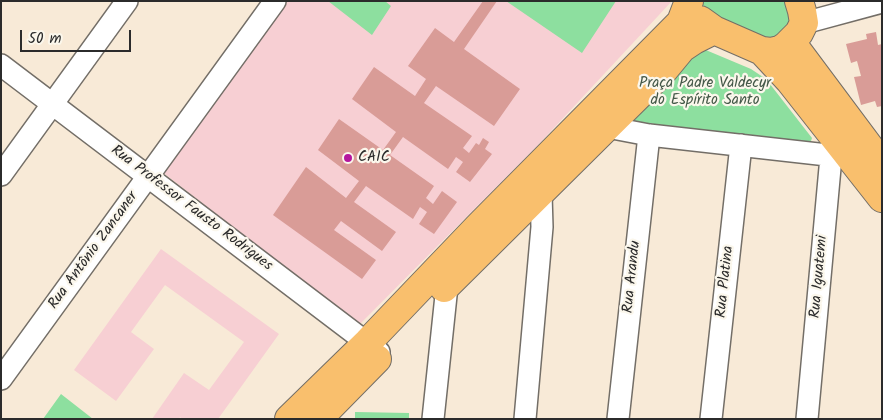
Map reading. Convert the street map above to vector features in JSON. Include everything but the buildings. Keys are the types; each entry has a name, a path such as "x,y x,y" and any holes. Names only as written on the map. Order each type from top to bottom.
{"main road":[{"path":"690,1 698,19 714,30 762,51 780,50 798,22 882,164"},
{"path":"318,419 375,348 478,227 681,22 690,1"},
{"path":"288,419 447,286 663,71 682,48 714,30"},
{"path":"762,51 790,81 839,149 882,198"}],"street":[{"path":"1,176 127,1"},
{"name":"Rua Antônio Zancaner","path":"1,379 275,1"},
{"path":"798,22 882,2"},
{"name":"Rua Professor Fausto Rodrigues","path":"1,65 375,348"},
{"path":"607,127 648,135 741,145 839,149"},
{"name":"Rua Arandu","path":"618,419 648,135"},
{"name":"Rua Platina","path":"712,419 741,145"},
{"name":"Rua Iguatemi","path":"807,419 839,149"},
{"path":"525,419 542,227 540,194"},
{"path":"433,419 447,286"}],"shaded area":[{"name":"CAIC","path":"288,1 672,1 539,144 359,325 161,171"},
{"path":"161,249 279,334 218,419 182,419 180,417 179,419 152,419 184,373 209,390 244,342 165,285 131,332 154,349 116,401 74,370"}],"green space":[{"path":"328,1 385,1 391,6 372,35"},
{"path":"506,1 616,1 582,53"},
{"path":"699,1 793,1 797,15 771,45 704,18"},
{"name":"Praça Padre Valdecyr do Espírito Santo","path":"701,48 751,69 766,79 812,138 810,144 804,147 628,120"},
{"path":"61,394 93,419 43,419"},
{"path":"355,412 409,413 409,419 355,419"}],"place":[{"name":"CAIC","path":"348,158"}]}
